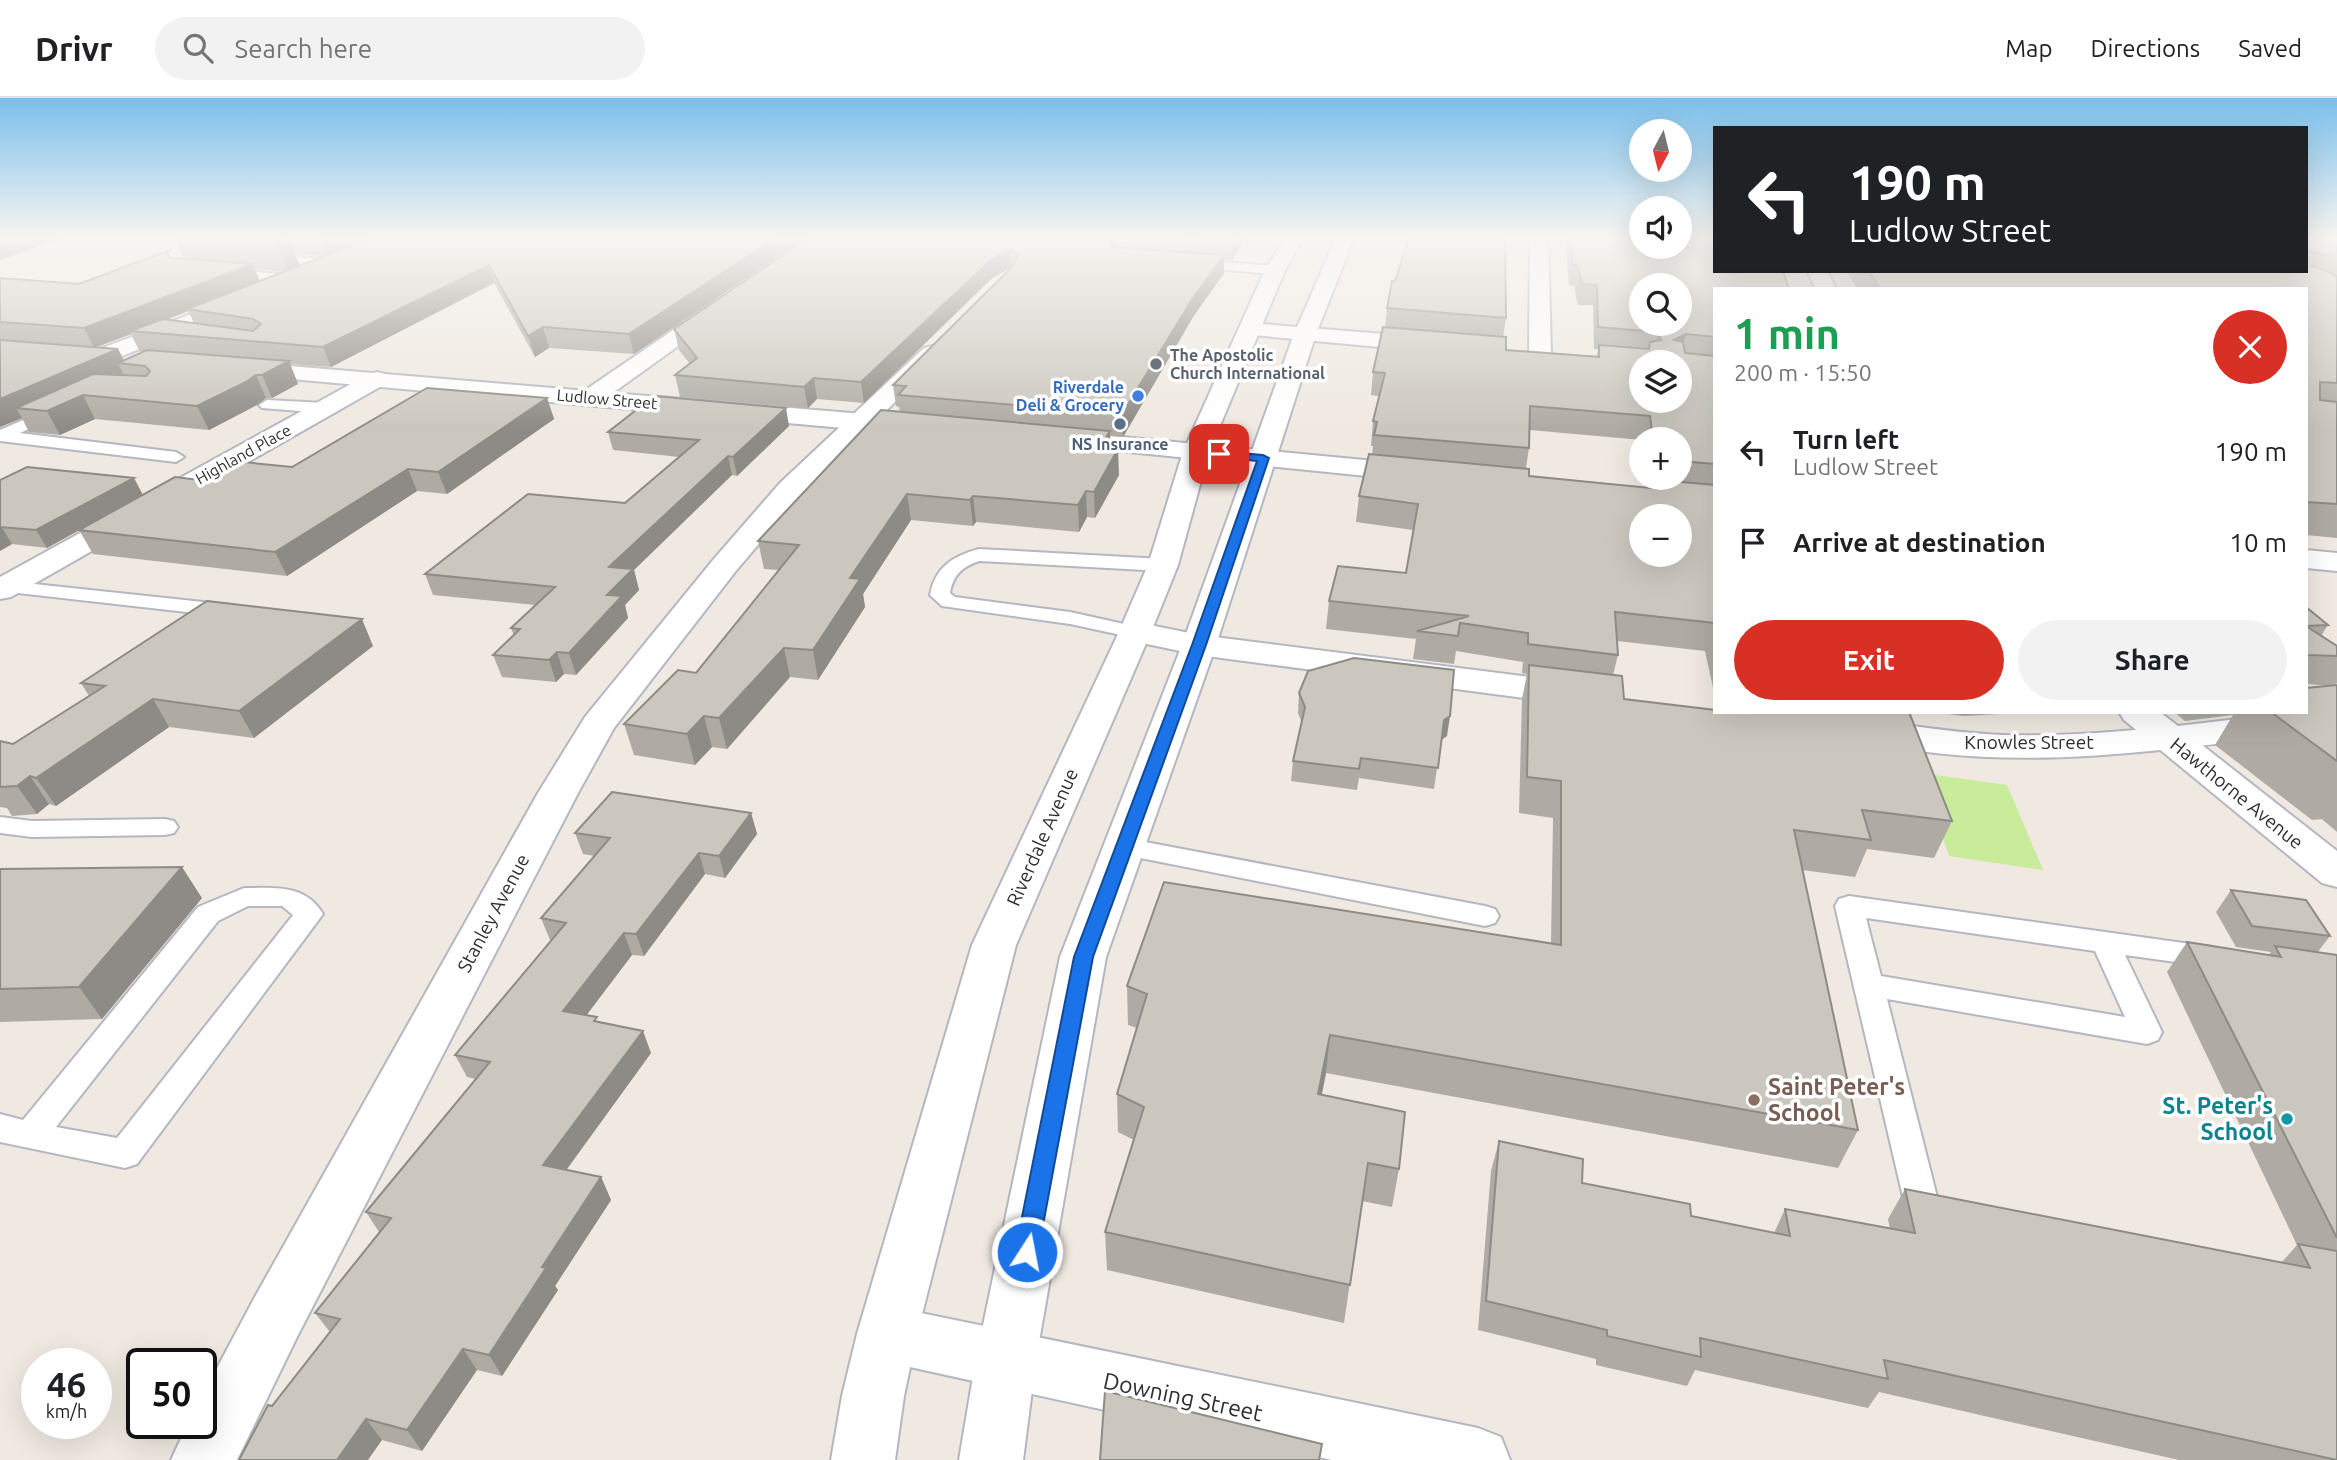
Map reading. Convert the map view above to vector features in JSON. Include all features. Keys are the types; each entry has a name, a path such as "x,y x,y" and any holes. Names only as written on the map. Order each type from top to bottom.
{"street":[{"path":"97,358 239,302"},
{"path":"590,398 728,302"},
{"name":"Riverdale Avenue","path":"863,1460 873,1396 887,1334 994,945 1163,565 1196,452 1262,302"},
{"path":"991,1460 1006,1359 1083,957 1199,645 1305,334 1319,302"},
{"path":"1540,302 1540,354"},
{"path":"1250,329 1461,347"},
{"name":"Stanley Avenue","path":"204,1460 296,1279 558,793 598,725 724,566 790,489 863,422 952,333"},
{"path":"1514,352 1565,356"},
{"path":"69,355 148,362"},
{"name":"Ludlow Street","path":"225,368 946,429"},
{"name":"Highland Place","path":"3,589 377,379"},
{"path":"1029,437 1438,475"},
{"path":"2308,559 2337,562"},
{"path":"1135,632 1199,645 1605,697"},
{"name":"Hawthorne Avenue","path":"2140,714 2337,873"},
{"name":"Knowles Street","path":"1843,728 1950,741 2021,746 2092,744 2337,718"},
{"name":"Downing Street","path":"887,1334 1478,1460"}],"lane":[{"path":"165,331 197,336"},
{"path":"68,405 1,436 176,457"},
{"path":"267,405 325,408"},
{"path":"1135,632 1070,618 949,601 940,594 941,585 954,564 963,558 979,555 1163,565"},
{"path":"3,589 247,612"},
{"path":"0,825 32,829 165,827"},
{"path":"1124,847 1485,916"},
{"path":"244,897 288,897 309,914 125,1154 15,1131 208,914 244,897"},
{"path":"1920,1197 1849,906 2242,961"},
{"path":"1868,985 2147,1032 2105,942"}],"green space":[{"path":"1921,773 2007,785 2043,870 1949,856"}],"building":[{"path":"0,302 154,302 84,328 0,322"},
{"path":"206,302 415,302 323,347 130,331 163,319 253,331 261,324 253,319 187,309"},
{"path":"509,302 679,302 629,334 543,327 528,336"},
{"path":"714,302 947,302 861,382 814,378 804,387 675,375 697,358 674,329"},
{"path":"977,302 1191,302 1122,414 898,395 906,386 893,385"},
{"path":"1388,302 1506,302 1506,318 1387,308"},
{"path":"1597,302 1629,302 1629,330 1598,327"},
{"path":"1692,302 1713,302 1713,337 1692,335"},
{"path":"2308,302 2337,302 2337,383 2320,382 2320,400 2337,402 2337,504 2308,502"},
{"path":"1383,327 1506,337 1506,350 1599,357 1599,345 1649,349 1650,342 1661,340 1658,336 1682,336 1674,340 1683,342 1684,350 1629,350 1629,413 1692,413 1692,354 1713,356 1713,464 1692,462 1692,427 1651,427 1650,416 1530,406 1529,448 1374,435 1377,422 1373,421 1385,373 1373,372"},
{"path":"0,340 118,349 0,399"},
{"path":"147,350 289,361 197,406 83,395 47,411 16,408 93,374 146,376 150,371 145,366 118,363"},
{"path":"427,388 547,398 438,472 408,469 275,552 79,530 175,477 199,480 233,461 292,467"},
{"path":"654,396 786,408 733,457 728,456 609,567 633,569 607,595 622,596 569,653 557,652 549,660 493,655 520,629 511,628 555,587 425,574 528,494 625,503 699,440 608,432"},
{"path":"881,410 1110,431 1099,448 1118,449 1094,492 1086,491 1078,505 973,496 970,500 907,494 850,578 860,579 813,650 784,648 719,718 704,716 687,734 624,724 678,670 696,673 799,545 758,541"},
{"path":"1369,454 1529,469 1529,476 1629,486 1629,490 1692,490 1692,483 1713,485 1713,623 1615,612 1618,655 1528,644 1528,633 1460,623 1458,636 1417,631 1469,616 1329,601 1338,566 1406,573 1418,504 1359,496"},
{"path":"27,467 134,478 36,530 0,527 0,480"},
{"path":"207,601 362,619 239,711 153,699 36,778 30,776 17,786 0,787 0,741 13,744 105,686 81,683"},
{"path":"2308,609 2328,625 2308,626"},
{"path":"2308,627 2337,646 2337,656 2308,655"},
{"path":"1354,658 1454,670 1450,716 1444,720 1438,768 1361,758 1359,769 1293,761 1305,707 1299,693 1308,671"},
{"path":"1529,665 1622,676 1624,699 1713,710 1713,714 1910,714 1952,821 1862,810 1871,840 1794,830 1858,1130 1330,1035 1318,1094 1405,1112 1399,1169 1368,1163 1350,1285 1105,1232 1144,1107 1117,1094 1147,994 1127,986 1164,882 1561,945 1561,781 1527,777"},
{"path":"2337,685 2337,761 2274,714 2308,714 2308,688"},
{"path":"612,792 751,813 719,856 699,853 636,934 624,933 563,1011 597,1017 594,1021 643,1031 543,1165 601,1177 489,1355 463,1349 407,1430 366,1419 337,1460 239,1460 268,1405 272,1406 340,1319 315,1313 391,1218 366,1212 490,1062 455,1055 566,923 541,918 610,838 575,833"},
{"path":"182,867 79,987 0,989 0,869"},
{"path":"2231,890 2306,900 2330,936 2252,926"},
{"path":"2187,942 2281,957 2275,946 2337,955 2337,1238"},
{"path":"1499,1141 1583,1159 1582,1183 1690,1204 1691,1216 1790,1236 1785,1209 1915,1233 1905,1189 2310,1268 2298,1244 2337,1251 2337,1460 1884,1360 1888,1379 1700,1338 1701,1357 1607,1336 1607,1330 1486,1301"},
{"path":"1105,1391 1322,1444 1319,1460 1100,1460"}],"place":[{"name":"The Apostolic Church International","path":"1156,364"},
{"name":"Riverdale Deli & Grocery","path":"1138,396"},
{"name":"NS Insurance","path":"1120,424"},
{"name":"Saint Peter's School","path":"1754,1100"},
{"name":"St. Peter's School","path":"2287,1119"}],"route":[{"path":"1027,1252 1083,957 1199,645 1263,458 1219,454"}]}
